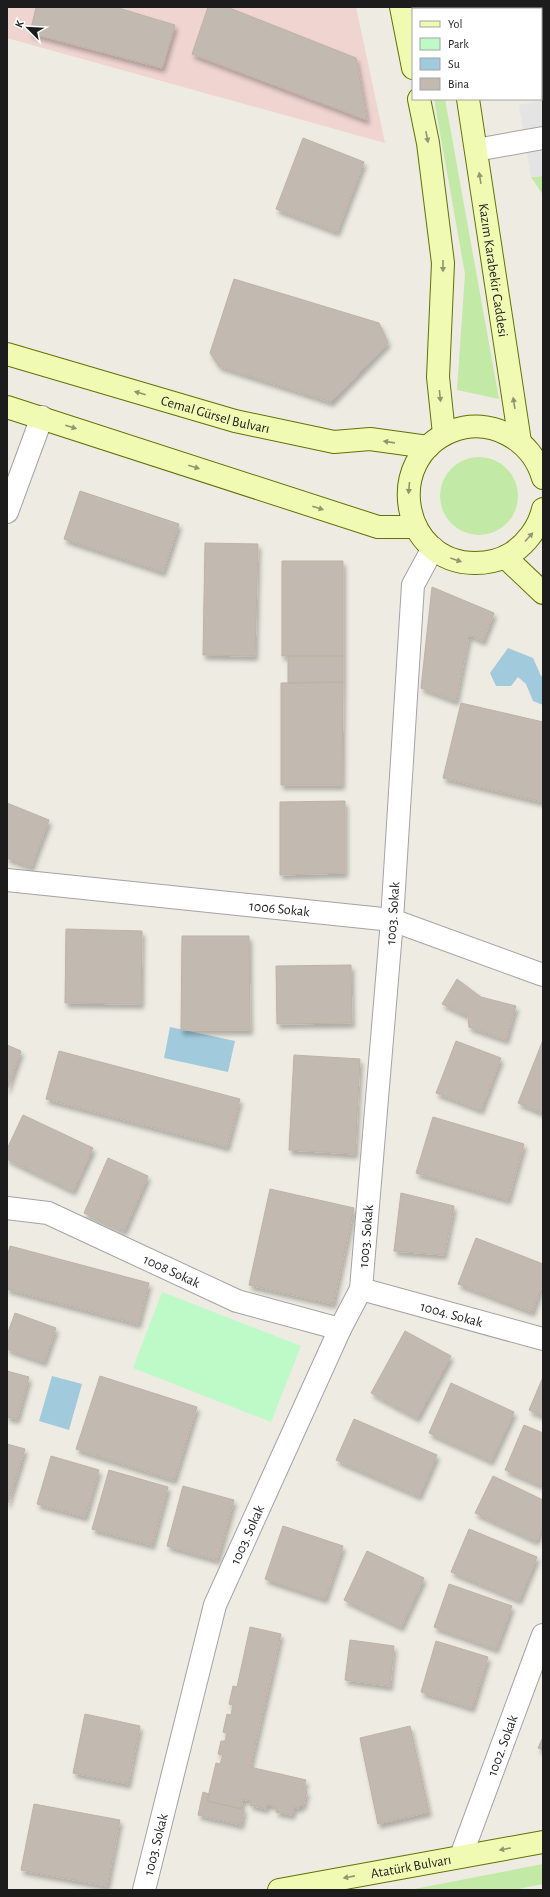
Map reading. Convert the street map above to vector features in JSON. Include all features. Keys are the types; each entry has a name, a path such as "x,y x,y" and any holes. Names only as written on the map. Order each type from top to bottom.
{"main road":[{"path":"401,7 412,63"},
{"path":"419,100 428,143 443,263 436,441"},
{"name":"Kazım Karabekir Caddesi","path":"468,100 520,442"},
{"name":"Cemal Gürsel Bulvarı","path":"7,354 235,421 334,442 370,439 436,441"},
{"path":"7,407 42,417 378,527 416,527"},
{"path":"543,478 535,458 520,442 501,431 486,427 472,426 458,429 436,441 415,465 410,479 408,496 410,513 416,527 433,548 451,558 466,563 485,563 505,557 519,548 534,531 543,509"},
{"path":"505,557 543,594"},
{"name":"Atatürk Bulvarı","path":"279,1890 543,1842"}],"street":[{"path":"476,150 543,138"},
{"path":"7,512 42,417"},
{"name":"1003. Sokak","path":"144,1890 215,1605 340,1329 361,1289 392,920 413,585 433,548"},
{"name":"1006 Sokak","path":"7,880 392,920 543,975"},
{"name":"1008 Sokak","path":"7,1208 48,1213 237,1301 340,1329"},
{"name":"1004. Sokak","path":"361,1289 543,1339"},
{"name":"1002. Sokak","path":"461,1856 543,1635"}],"shaded area":[{"path":"7,7 356,7 385,143 7,38"},
{"path":"543,100 543,176 531,177 519,105"}],"green space":[{"path":"434,100 445,100 499,399 457,390 465,274"},
{"path":"543,176 543,195 531,177"},
{"path":"479,457 494,460 507,468 515,481 518,496 515,511 507,524 494,532 479,535 464,532 451,524 443,511 440,496 443,481 451,468 464,460"},
{"path":"162,1292 301,1346 271,1422 133,1368"},
{"path":"543,1864 543,1884 513,1890 409,1890"}],"water":[{"path":"508,648 533,658 541,676 543,677 543,705 533,701 526,684 518,677 511,686 496,686 490,673"},
{"path":"170,1027 235,1041 228,1072 164,1058"},
{"path":"52,1376 82,1384 69,1430 39,1421"}],"building":[{"path":"36,7 115,7 175,25 162,68 30,33"},
{"path":"208,7 227,7 356,58 367,120 192,54"},
{"path":"303,138 364,162 337,232 276,209"},
{"path":"234,279 379,323 388,343 331,402 219,366 210,353"},
{"path":"80,491 179,524 163,572 64,539"},
{"path":"205,543 258,544 255,656 203,655"},
{"path":"282,561 343,561 343,656 282,656"},
{"path":"432,587 494,613 483,641 469,635 456,701 421,688"},
{"path":"288,656 343,656 343,682 288,683"},
{"path":"343,682 342,785 281,785 281,683"},
{"path":"461,703 543,722 543,802 443,778"},
{"path":"345,801 345,873 280,875 280,802"},
{"path":"7,803 49,820 31,867 7,858"},
{"path":"66,929 142,931 141,1004 65,1003"},
{"path":"182,936 249,936 250,1030 181,1030"},
{"path":"351,965 352,1023 277,1024 276,966"},
{"path":"457,979 481,997 516,1006 506,1040 469,1027 468,1016 442,1004"},
{"path":"543,1040 543,1113 518,1103"},
{"path":"456,1041 501,1058 481,1110 436,1093"},
{"path":"7,1045 21,1051 7,1090"},
{"path":"59,1051 240,1099 227,1147 46,1099"},
{"path":"294,1055 360,1059 355,1154 289,1150"},
{"path":"23,1115 93,1148 73,1191 7,1159 7,1149"},
{"path":"433,1117 524,1144 508,1200 416,1173"},
{"path":"108,1158 148,1176 124,1231 84,1213"},
{"path":"270,1189 354,1208 333,1304 249,1285"},
{"path":"401,1193 454,1206 444,1255 394,1251"},
{"path":"476,1238 543,1264 543,1282 532,1312 458,1284"},
{"path":"10,1246 149,1283 138,1324 7,1289 7,1258"},
{"path":"15,1313 56,1328 44,1362 7,1349 7,1335"},
{"path":"405,1331 451,1356 417,1418 371,1393"},
{"path":"7,1371 29,1377 17,1419 7,1417"},
{"path":"100,1376 197,1407 174,1480 76,1449"},
{"path":"543,1377 543,1416 529,1410"},
{"path":"451,1383 514,1412 491,1461 429,1433"},
{"path":"354,1419 437,1455 419,1496 336,1460"},
{"path":"524,1425 543,1433 543,1486 505,1470"},
{"path":"7,1444 25,1449 8,1503 7,1503"},
{"path":"51,1456 99,1470 85,1517 37,1504"},
{"path":"109,1470 168,1487 152,1545 92,1529"},
{"path":"493,1476 543,1500 543,1526 536,1541 475,1513"},
{"path":"183,1486 234,1500 217,1560 167,1546"},
{"path":"283,1526 343,1546 325,1599 265,1579"},
{"path":"469,1529 537,1557 519,1600 451,1572"},
{"path":"367,1551 424,1578 401,1627 344,1600"},
{"path":"449,1584 512,1606 496,1649 434,1627"},
{"path":"250,1627 281,1634 250,1767 306,1780 303,1790 307,1791 303,1806 300,1805 299,1808 294,1807 292,1815 276,1812 277,1807 267,1804 266,1809 250,1805 251,1801 243,1799 241,1809 207,1801 216,1763 220,1764 223,1755 218,1754 221,1741 225,1741 227,1733 223,1732 227,1714 231,1715 233,1705 229,1704 233,1686 237,1687"},
{"path":"350,1640 394,1646 390,1686 345,1680"},
{"path":"436,1641 488,1657 472,1708 421,1692"},
{"path":"85,1714 140,1726 128,1784 73,1773"},
{"path":"410,1726 429,1812 378,1824 360,1738"},
{"path":"543,1737 543,1750 538,1748"},
{"path":"203,1792 209,1794 207,1801 244,1809 241,1825 198,1815"},
{"path":"34,1804 120,1820 107,1886 21,1870"}]}
